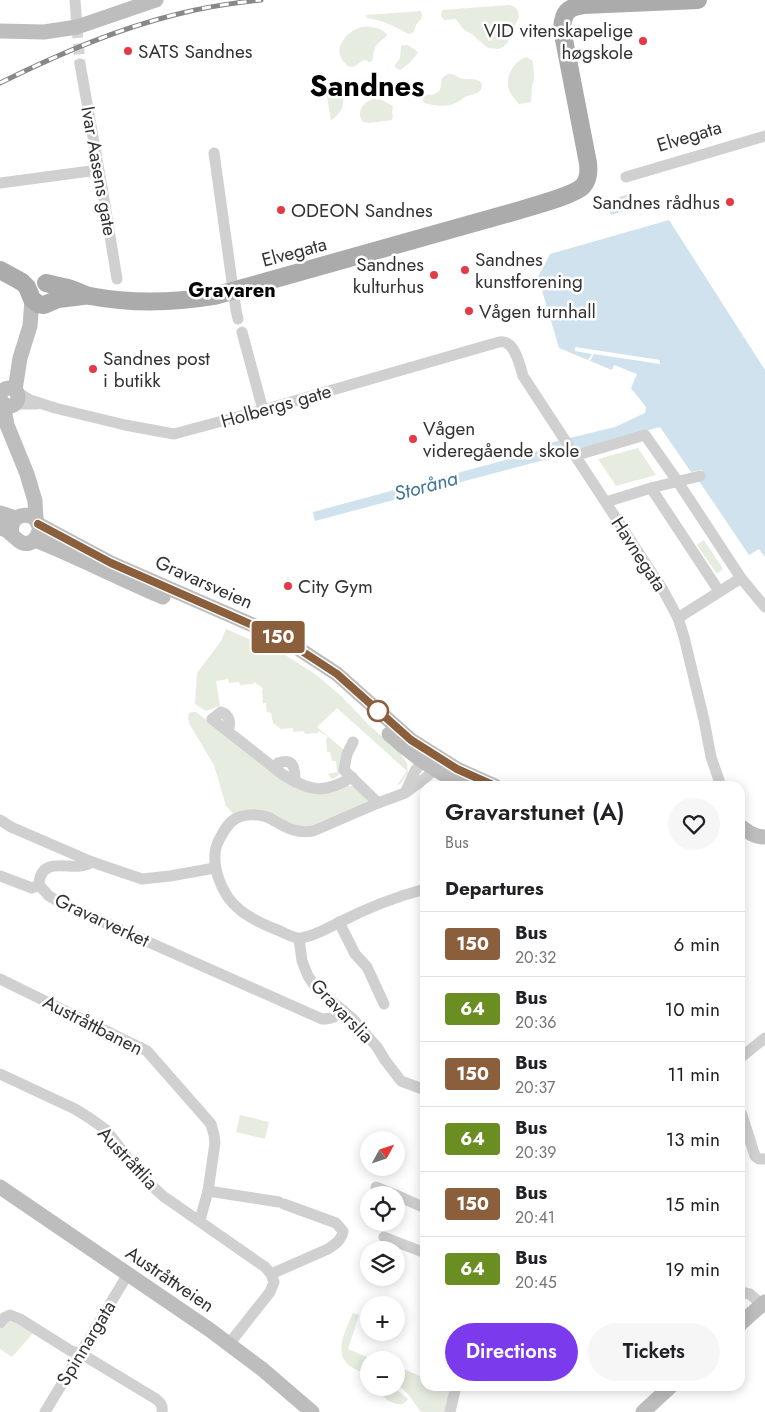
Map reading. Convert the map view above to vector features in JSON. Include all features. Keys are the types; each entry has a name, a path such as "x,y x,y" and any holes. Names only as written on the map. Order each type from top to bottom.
{"main road":[{"path":"0,31 44,32 77,27 156,0"},
{"name":"Elvegata","path":"37,299 88,296 148,303 214,296 479,222 554,200 578,190 584,186 589,173 562,29 566,12 571,8 584,5 698,0"},
{"name":"Elvegata","path":"0,259 45,283 69,288 88,296"},
{"path":"0,270 22,282 37,299"},
{"path":"29,482 17,517 6,530 20,542 29,543 38,534 35,502 29,482 7,425 7,397 37,299 34,286 45,283"},
{"path":"0,513 17,517 28,515 37,522"},
{"name":"Gravarsveien","path":"37,522 111,563 257,627 296,647 337,674 411,740 430,762 457,769 484,781"},
{"name":"Gravarsveien","path":"34,540 60,549 134,585 254,631 297,654 320,669 346,691 380,726 405,748 458,781"},
{"path":"745,830 759,837 765,837"},
{"name":"Austråttveien","path":"0,1187 229,1344 262,1369 312,1412"},
{"path":"745,1320 764,1303"},
{"path":"643,1412 661,1391"}],"street":[{"path":"75,0 77,27"},
{"name":"Ivar Aasens gate","path":"80,64 117,279"},
{"name":"Elvegata","path":"626,177 765,136"},
{"path":"214,153 238,319"},
{"path":"0,183 98,170"},
{"path":"242,332 263,410"},
{"name":"Holbergs gate","path":"7,397 30,400 125,425 174,434 492,344 502,342 509,344"},
{"name":"Havnegata","path":"509,344 524,376 564,438 579,453 606,502 663,590 678,618 686,642 711,757 719,781"},
{"path":"579,453 646,435 741,578 765,607"},
{"path":"606,502 700,476"},
{"path":"651,488 719,591"},
{"path":"678,618 741,578"},
{"path":"212,719 295,782 309,787 326,789 352,777"},
{"path":"353,742 344,770 378,803"},
{"path":"420,891 393,898 339,922 320,933 299,939 271,928 240,910 231,901 224,891 215,868 214,854 216,843 225,828 236,818 253,815 267,817 278,824 294,830 313,831 405,793 415,771 430,762"},
{"path":"0,820 11,827 92,862"},
{"path":"745,836 765,843"},
{"name":"Gravarverket","path":"215,868 142,879 92,862 84,866 74,867 57,865 50,867 41,875 39,885 48,896 68,907 322,1019 331,1019 338,1016 343,1010"},
{"path":"0,876 32,888 39,885"},
{"path":"339,922 355,954 367,967 384,1004"},
{"name":"Gravarslia","path":"299,939 302,962 308,976 317,989 353,1019 377,1047 401,1081 420,1088"},
{"name":"Austråttbanen","path":"0,979 147,1051 211,1124 215,1143 208,1191 200,1220"},
{"path":"745,1054 765,1038"},
{"name":"Austråttlia","path":"0,1074 75,1109 91,1119 106,1130 150,1184 163,1196 200,1220"},
{"path":"745,1124 755,1156 759,1159 765,1158"},
{"path":"117,1165 127,1157"},
{"path":"208,1191 282,1203 336,1223 343,1232 343,1236 336,1244 328,1249 271,1274"},
{"path":"405,1199 420,1206"},
{"path":"200,1220 257,1261 271,1274 274,1282 270,1292 229,1344"},
{"path":"384,1237 420,1251"},
{"name":"Spinnargata","path":"46,1412 128,1274"},
{"path":"745,1293 764,1303"},
{"path":"0,1323 10,1315 20,1319 156,1400 161,1404 162,1412"},
{"path":"450,1412 455,1391"}],"shaded area":[{"path":"510,5 518,11 519,17 507,43 498,49 488,48 463,29 456,19 444,20 441,16 442,10"},
{"path":"421,11 422,17 414,31 408,34 378,20 367,18 366,15"},
{"path":"361,27 376,28 382,30 387,35 376,46 372,61 365,60 350,67 340,56 341,44 349,34"},
{"path":"408,45 418,52 404,68 399,70 395,65 400,58 401,46"},
{"path":"527,57 533,61 534,79 531,102 519,104 509,90 508,80 518,61"},
{"path":"448,74 453,74 463,79 479,81 482,84 482,88 451,105 437,106 424,103 424,96 437,93 443,78"},
{"path":"325,84 334,85 343,95 341,110 331,121"},
{"path":"373,99 382,100 393,106 392,120 363,122 360,111 366,103"},
{"path":"638,448 656,475 616,486 598,459"},
{"path":"704,540 723,569 717,574 697,545"},
{"path":"226,629 285,655 315,674 340,695 400,753 407,763 408,773 400,784 397,785 407,771 337,708 317,727 344,750 341,771 332,779 328,774 337,772 336,761 332,761 330,752 327,752 326,739 328,737 319,731 317,733 305,734 304,731 293,732 293,728 281,729 273,723 271,713 267,712 266,703 263,703 263,688 254,682 253,684 240,685 239,682 229,683 228,679 216,681 220,706 206,711 195,704 197,673 221,641"},
{"path":"196,712 290,784 354,786 368,800 367,802 310,826 300,827 234,815 226,806 214,765 190,725 188,719 189,713"},
{"path":"240,1115 269,1122 265,1139 236,1132"},
{"path":"353,1313 359,1315 348,1349 360,1354 360,1371 348,1364 343,1357 342,1342"},
{"path":"12,1321 33,1333 12,1357 0,1349 0,1330 6,1323"},
{"path":"405,1370 420,1376 420,1391 450,1391 445,1412 421,1412 405,1391"},
{"path":"383,1396 404,1396 408,1399 405,1403 396,1404"}],"water":[{"path":"629,194 634,208 611,215 606,201"},
{"name":"Storåna","path":"669,220 765,370 765,557 759,549 749,555 699,481 704,479 702,470 691,472 660,427 315,521 313,512 550,448 549,443 615,427 645,413 646,407 631,388 637,374 614,365 612,370 559,348 538,277 550,254"}],"pier":[{"path":"575,347 660,360 660,364 594,354 590,361 588,360 592,354 575,351"}],"tunnel":[{"path":"77,27 80,64"}],"railway":[{"path":"0,83 65,53 132,27 198,9 261,0"}],"bus line":[{"name":"150","path":"38,524 111,563 270,632 291,644 337,674 411,740 434,756 482,781"}],"place":[{"name":"VID vitenskapelige høgskole","path":"643,41"},
{"name":"SATS Sandnes","path":"128,51"},
{"name":"Sandnes rådhus","path":"730,202"},
{"name":"ODEON Sandnes","path":"281,210"},
{"name":"Sandnes kunstforening","path":"465,270"},
{"name":"Sandnes kulturhus","path":"434,275"},
{"name":"Vågen turnhall","path":"469,311"},
{"name":"Sandnes post i butikk","path":"93,369"},
{"name":"Vågen videregående skole","path":"413,439"},
{"name":"City Gym","path":"288,586"}],"district":[{"name":"Sandnes","path":"367,86"},
{"name":"Gravaren","path":"232,290"}]}
